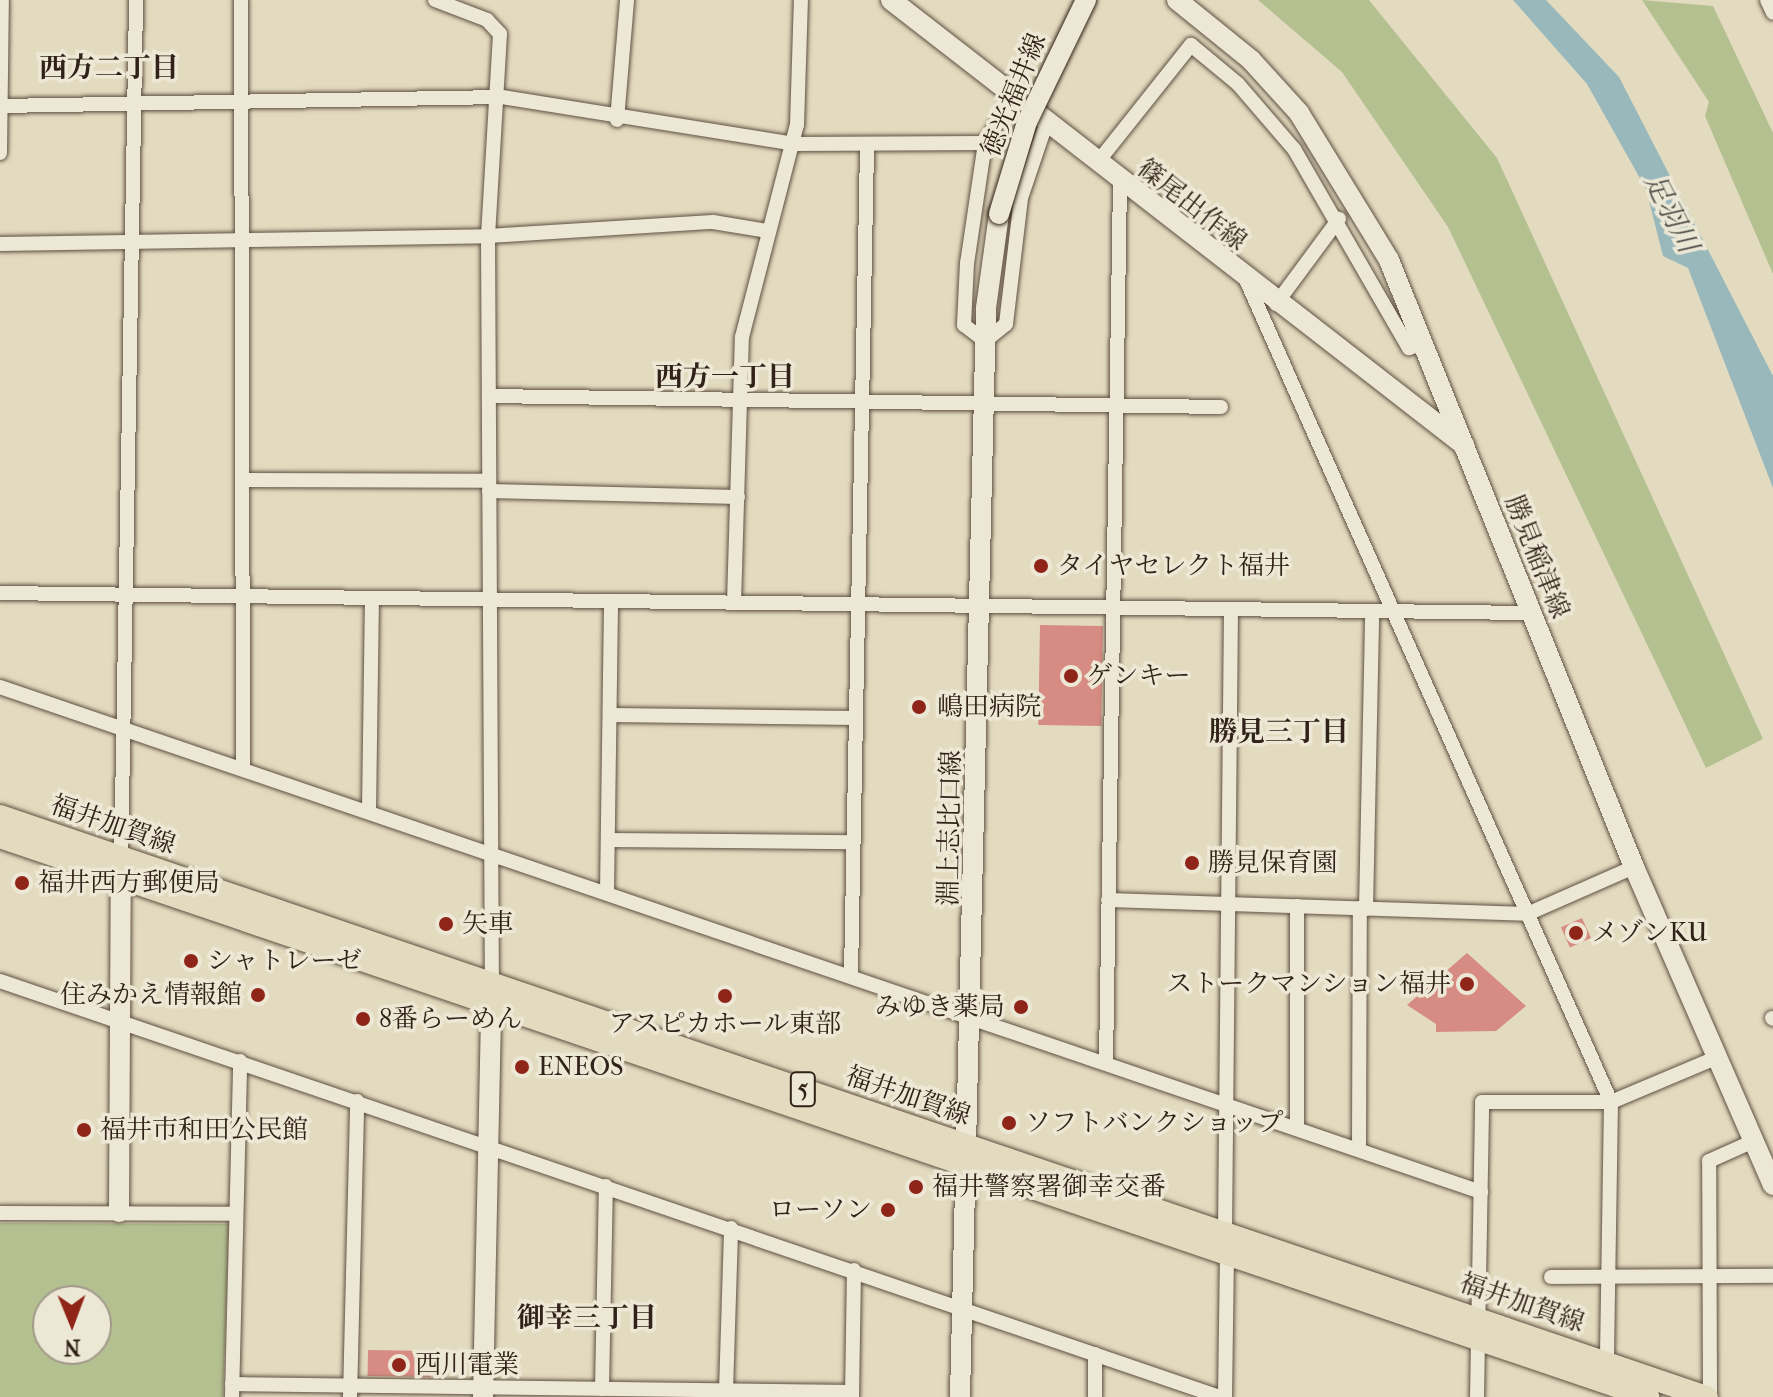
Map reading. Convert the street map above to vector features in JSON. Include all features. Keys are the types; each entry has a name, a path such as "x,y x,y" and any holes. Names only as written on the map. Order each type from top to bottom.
{"main road":[{"name":"篠尾出作線","path":"891,0 1015,95 1247,282 1464,445"},
{"name":"徳光福井線","path":"999,214 1027,122 1086,0"},
{"name":"勝見稲津線","path":"1177,0 1251,60 1299,113 1382,248 1634,867 1773,1185"},
{"name":"淵上志比口線","path":"960,1397 970,1156 985,341 999,214"},
{"name":"福井加賀線","path":"0,816 121,868"},
{"name":"福井加賀線","path":"0,837 121,868 1479,1327 1648,1397"},
{"path":"119,1212 123,1022 121,868"},
{"path":"483,1392 492,993"},
{"name":"福井加賀線","path":"1605,1381 1709,1397"}],"street":[{"path":"0,153 2,0"},
{"path":"121,868 136,0"},
{"path":"241,0 243,769"},
{"path":"435,0 487,20 500,34 502,97 488,236 492,993"},
{"path":"617,120 627,0"},
{"path":"734,603 746,304 794,144 801,0"},
{"path":"1767,0 1773,13"},
{"path":"1097,163 1191,45 1238,84 1294,149 1339,219 1409,348 1423,344"},
{"path":"1015,95 985,143 964,314 964,325 985,341 1006,324 1016,222 1047,121"},
{"path":"0,106 502,97 617,120 794,144 985,143"},
{"path":"851,974 867,146"},
{"path":"1106,1063 1113,406 1120,181"},
{"path":"1276,304 1339,219"},
{"path":"0,244 488,236 713,222 768,231"},
{"path":"1247,282 1390,611 1611,1102 1605,1381"},
{"path":"489,396 1221,407"},
{"path":"243,480 489,486 738,497"},
{"path":"0,593 1531,613"},
{"path":"369,811 372,598"},
{"path":"607,892 611,601"},
{"path":"0,981 1222,1397 1233,904 1231,609"},
{"path":"1359,1149 1372,611"},
{"path":"0,687 851,974 1481,1192"},
{"path":"610,715 856,718"},
{"path":"608,840 853,842"},
{"path":"1108,900 1527,914 1634,867"},
{"path":"1297,906 1297,1128"},
{"path":"1477,1397 1482,1102 1611,1102 1718,1057"},
{"path":"240,1061 232,1390 483,1392 602,1389 852,1395 854,1270"},
{"path":"350,1391 357,1101"},
{"path":"1709,1397 1709,1161 1754,1141"},
{"path":"602,1389 606,1186"},
{"path":"0,1213 236,1214"},
{"path":"726,1391 731,1228"},
{"path":"1551,1277 1709,1279 1773,1276"},
{"path":"1095,1354 1095,1397"}],"green space":[{"path":"1258,0 1369,0 1497,158 1763,739 1706,768 1448,227 1342,72"},
{"path":"1642,0 1713,6 1773,133 1773,274 1705,116 1709,102"},
{"path":"0,1223 229,1224 223,1397 0,1397"}],"water":[{"name":"足羽川","path":"1513,0 1546,0 1619,77 1773,376 1773,488 1688,268 1663,256 1646,189 1587,84"}],"building":[{"name":"ゲンキー","path":"1040,625 1103,626 1101,726 1038,725"},
{"name":"メゾンKU","path":"1582,918 1591,938 1570,947 1561,927"},
{"name":"ストークマンション福井","path":"1467,953 1526,1006 1496,1031 1436,1032 1436,1024 1407,1005"},
{"name":"西川電業","path":"368,1350 431,1351 431,1377 368,1376"}],"place":[{"name":"タイヤセレクト福井","path":"1041,566"},
{"name":"ゲンキー","path":"1071,676"},
{"name":"嶋田病院","path":"919,707"},
{"name":"勝見保育園","path":"1192,863"},
{"name":"福井西方郵便局","path":"22,883"},
{"name":"矢車","path":"446,924"},
{"name":"メゾンKU","path":"1576,933"},
{"name":"シャトレーゼ","path":"191,961"},
{"name":"ストークマンション福井","path":"1467,984"},
{"name":"住みかえ情報館","path":"258,995"},
{"name":"アスピカホール東部","path":"725,996"},
{"name":"みゆき薬局","path":"1021,1007"},
{"name":"8番らーめん","path":"363,1019"},
{"name":"ENEOS","path":"522,1067"},
{"name":"ソフトバンクショップ","path":"1009,1123"},
{"name":"福井市和田公民館","path":"84,1130"},
{"name":"福井警察署御幸交番","path":"916,1187"},
{"name":"ローソン","path":"888,1210"},
{"name":"西川電業","path":"399,1365"}],"district":[{"name":"西方二丁目","path":"109,68"},
{"name":"西方一丁目","path":"725,377"},
{"name":"勝見三丁目","path":"1279,732"},
{"name":"御幸三丁目","path":"587,1318"}]}
